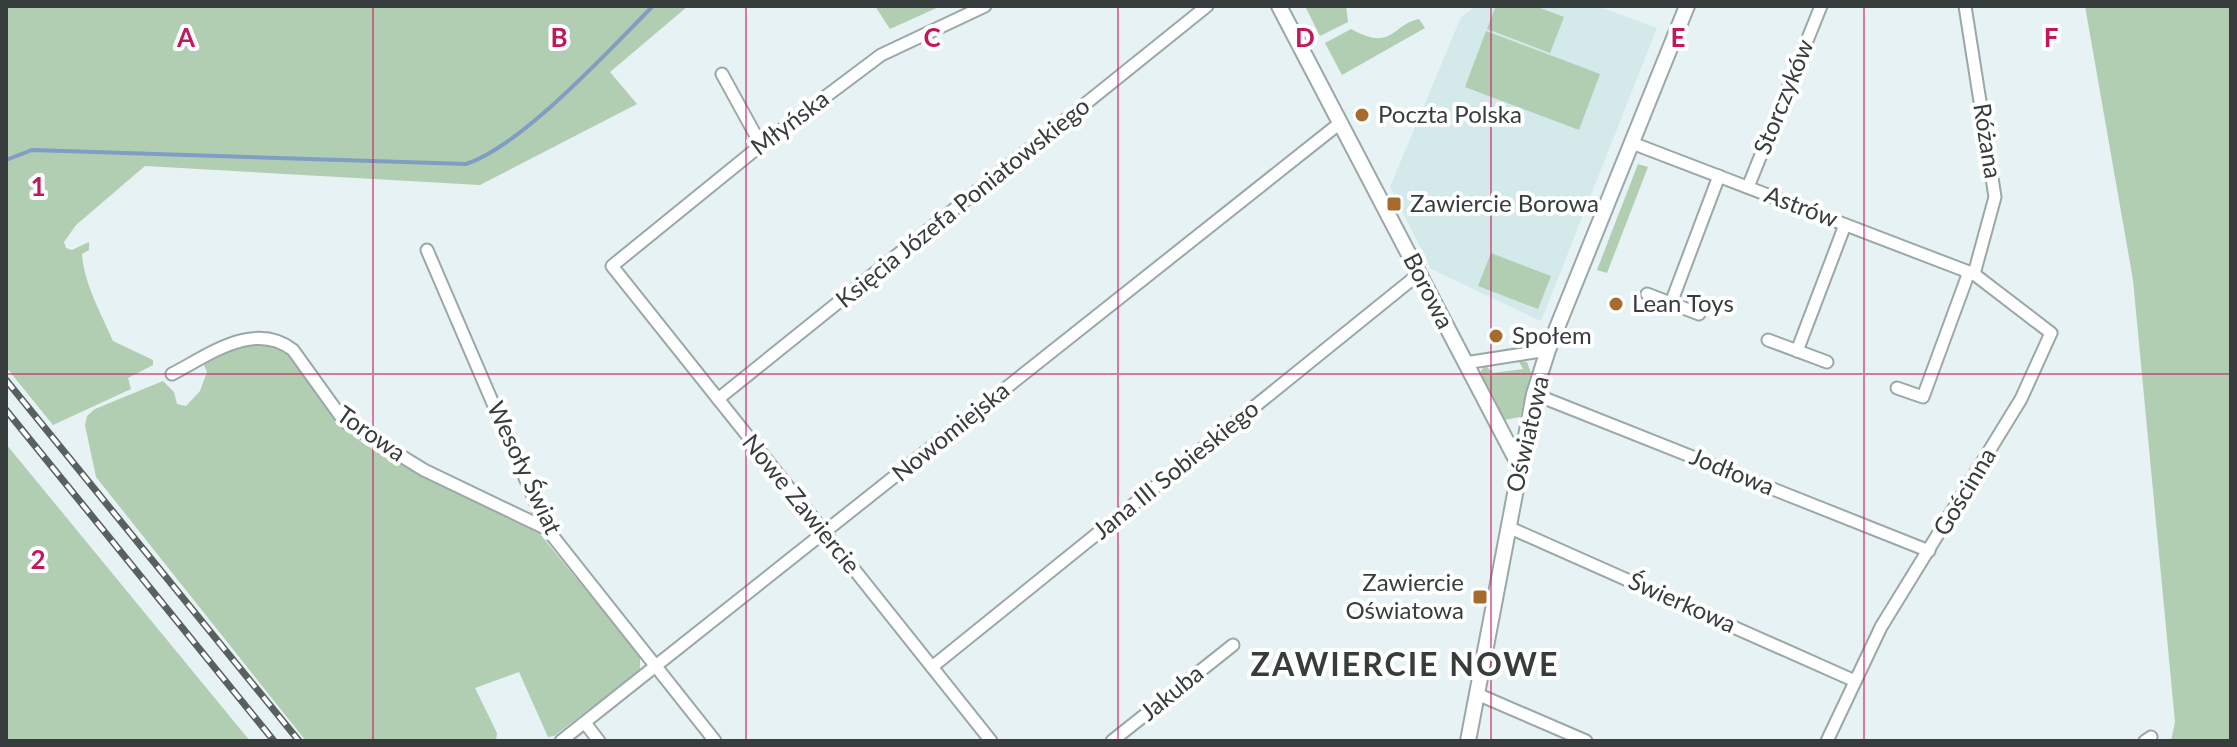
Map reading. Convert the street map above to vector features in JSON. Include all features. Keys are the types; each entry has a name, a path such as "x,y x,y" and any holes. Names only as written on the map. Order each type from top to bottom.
{"street":[{"name":"Młyńska","path":"612,266 761,145 881,55 985,6"},
{"name":"Księcia Józefa Poniatowskiego","path":"718,399 1207,6"},
{"name":"Borowa","path":"1279,6 1519,465"},
{"name":"Oświatowa","path":"1468,741 1534,394 1548,350 1687,6"},
{"name":"Storczyków","path":"1748,187 1821,6"},
{"name":"Różana","path":"1897,388 1923,397 1972,273 1995,197 1965,6"},
{"path":"722,74 761,145"},
{"name":"Nowomiejska","path":"561,741 1340,123"},
{"name":"Astrów","path":"1632,143 1972,273"},
{"path":"1671,303 1719,176"},
{"path":"1797,351 1845,225"},
{"name":"Wesoły Świat","path":"427,250 547,529 715,741"},
{"name":"Nowe Zawiercie","path":"612,266 991,741"},
{"name":"Jana III Sobieskiego","path":"932,667 1420,273"},
{"name":"Gościnna","path":"1827,741 1891,609 2021,399 2051,338 2046,327 1972,273"},
{"path":"1647,294 1699,314"},
{"name":"Torowa","path":"172,374 243,339 268,338 282,342 293,350 344,421 446,482 547,529"},
{"path":"1768,340 1827,362"},
{"path":"1465,363 1548,350"},
{"name":"Jodłowa","path":"1534,394 1929,551"},
{"name":"Świerkowa","path":"1508,527 1855,681"},
{"name":"Jakuba","path":"1112,741 1233,645"},
{"path":"1477,694 1586,741"},
{"path":"585,723 599,741"}],"shaded area":[{"path":"1477,6 1597,6 1657,28 1541,321 1431,269 1390,187 1461,17"}],"green space":[{"path":"6,6 688,6 610,72 637,104 480,185 145,166 76,225 64,242 66,248 72,250 89,242 89,250 82,254 86,276 113,341 153,360 153,365 128,378 131,389 53,425 6,367"},
{"path":"875,6 941,6 890,29"},
{"path":"1305,6 1346,6 1348,22 1320,36"},
{"path":"1496,6 1535,6 1564,17 1550,53 1487,29"},
{"path":"2085,6 2231,6 2231,741 2171,741 2175,722 2133,280"},
{"path":"1419,19 1425,28 1342,75 1325,43 1351,29 1384,38"},
{"path":"1486,31 1600,74 1579,130 1465,87"},
{"path":"1638,164 1648,167 1607,273 1597,270"},
{"path":"1491,253 1551,276 1538,309 1478,286"},
{"path":"252,342 270,345 288,355 335,421 364,444 414,472 535,528 640,656 640,670 554,736 548,737 519,672 475,688 497,733 496,741 306,741 96,477 85,425 87,416 95,409 163,381 174,392 177,404 186,406 200,391 207,372 203,363"},
{"path":"1518,360 1527,362 1531,373 1520,417 1504,420 1479,374 1485,365 1493,373 1523,369"},
{"path":"6,444 250,741 6,741"}],"waterway":[{"path":"6,160 32,150 466,164 489,154 539,117 653,6"}],"railway":[{"path":"6,380 299,741"},
{"path":"6,410 274,741"}],"place":[{"name":"Poczta Polska","path":"1362,115"},
{"name":"Zawiercie Borowa","path":"1394,204"},
{"name":"Lean Toys","path":"1616,304"},
{"name":"Społem","path":"1496,336"},
{"name":"Zawiercie Oświatowa","path":"1480,597"}],"district":[{"name":"ZAWIERCIE NOWE","path":"1405,665"}]}
